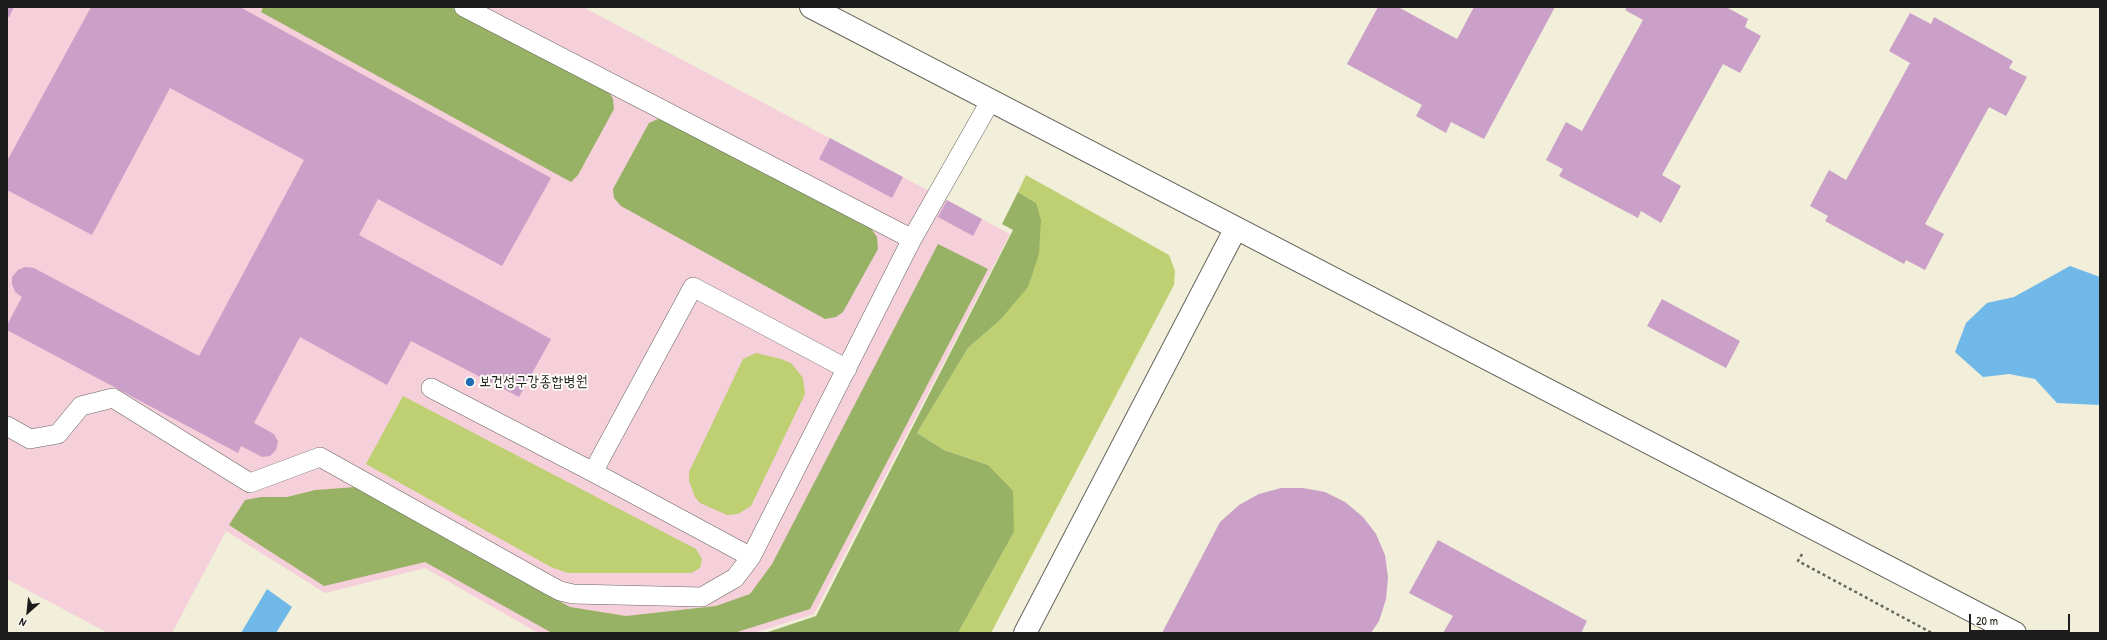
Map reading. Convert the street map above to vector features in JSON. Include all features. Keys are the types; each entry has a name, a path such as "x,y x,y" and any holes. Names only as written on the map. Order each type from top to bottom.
{"street":[{"path":"810,7 2015,633"},
{"path":"1024,633 1236,228"}],"lane":[{"path":"464,7 912,239"},
{"path":"7,426 30,439 58,434 81,406 112,398 250,483 320,456 560,591 573,594 702,597 735,578 751,557 912,239 990,100"},
{"path":"593,472 693,288 847,369"},
{"path":"431,388 593,472 751,557"}],"path":[{"path":"1816,530 1798,561 1932,633"}],"shaded area":[{"name":"보건성구강종합병원","path":"7,7 583,7 1010,234 814,614 754,633 538,633 425,568 325,593 226,531 172,633 108,633 7,579"}],"green space":[{"path":"263,7 451,7 607,88 613,99 614,109 578,175 571,182 261,12"},
{"path":"658,119 675,123 870,227 877,237 878,249 843,312 836,317 825,319 621,206 614,198 613,189 649,123"},
{"path":"1026,175 1169,255 1175,271 1174,285 991,633 958,633 1014,532 988,465 944,450 917,433 968,348 1000,320 1036,203 1018,192"},
{"path":"1018,192 1036,203 1041,220 1039,254 1028,287 1000,320 968,348 917,433 944,450 988,465 1013,491 1014,532 958,633 765,633 816,616 1013,230 1002,224"},
{"path":"938,244 988,269 810,609 734,633 552,633 425,562 324,586 229,525 245,500 261,497 287,497 315,490 356,487 570,607 626,616 716,606 750,594 772,564"},
{"path":"756,353 791,363 803,378 805,394 751,506 738,514 727,515 700,503 695,497 689,481 689,472 743,359"},
{"path":"403,396 696,549 702,559 700,568 691,573 568,573 551,567 366,464"}],"water":[{"path":"2070,266 2100,277 2100,405 2057,403 2035,379 2009,374 1983,377 1955,352 1966,323 1987,303 2014,297"},
{"path":"267,589 292,607 276,633 241,633"}],"building":[{"path":"7,7 14,7 9,17 7,16"},
{"path":"91,7 240,7 551,178 502,266 378,199 359,235 551,339 519,397 411,341 387,385 300,337 254,423 274,434 278,441 276,450 270,456 262,457 241,446 238,453 7,330 7,325 22,297 15,292 12,284 12,277 18,270 25,267 34,268 199,356 304,160 170,88 92,235 7,190 7,161"},
{"path":"1378,7 1398,7 1457,39 1474,7 1555,7 1484,139 1451,122 1446,133 1416,116 1422,105 1347,64"},
{"path":"1627,7 1726,7 1748,19 1745,27 1761,36 1740,73 1723,64 1662,175 1681,186 1661,223 1641,211 1638,218 1559,176 1563,169 1546,160 1566,122 1582,131 1643,20 1625,10"},
{"path":"1910,13 1931,24 1934,17 2013,61 2009,68 2027,77 2006,116 1989,107 1925,224 1944,234 1925,270 1906,260 1904,264 1825,221 1828,216 1810,206 1829,170 1846,180 1910,63 1889,51"},
{"path":"830,138 903,177 892,198 819,159"},
{"path":"947,200 982,219 973,236 938,217"},
{"path":"1662,299 1740,341 1726,368 1647,326"},
{"path":"1281,488 1303,488 1325,492 1345,502 1363,517 1376,534 1385,555 1388,577 1386,599 1379,621 1371,633 1162,633 1220,522 1239,505 1259,494"},
{"path":"1438,540 1587,621 1581,633 1443,633 1453,616 1409,593"}],"place":[{"name":"보건성구강종합병원","path":"470,382"}]}
